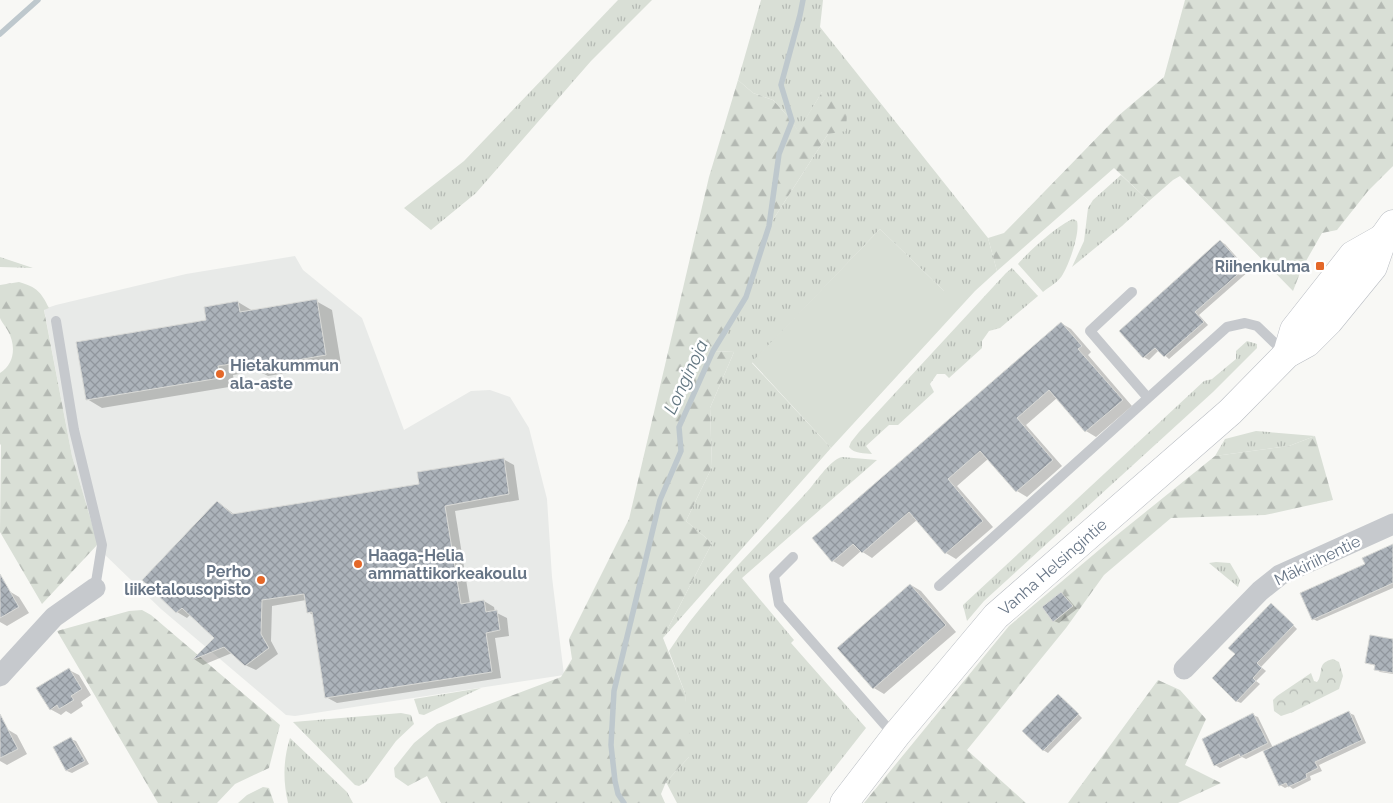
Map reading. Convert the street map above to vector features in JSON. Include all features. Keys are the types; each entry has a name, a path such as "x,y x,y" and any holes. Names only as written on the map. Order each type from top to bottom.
{"main road":[{"name":"Vanha Helsingintie","path":"844,803 897,734 996,616 1230,412 1287,354 1294,330 1353,255 1390,237"}],"street":[{"name":"Mäkiriihentie","path":"1184,670 1260,591 1280,575 1393,524"},
{"path":"0,676 54,617 95,588"}],"lane":[{"path":"1132,292 1090,331 1148,398"},
{"path":"56,322 74,430 102,545 95,588"},
{"path":"939,586 1227,327 1246,323 1257,326 1287,354"},
{"path":"793,557 774,576 779,604 885,725 897,734"}],"shaded area":[{"path":"295,256 303,270 362,318 404,430 471,391 490,390 510,397 529,428 547,499 552,577 564,675 295,716 286,715 161,609 102,552 72,456 44,309 186,274"}],"green space":[{"path":"618,0 652,0 591,61 476,193 431,230 404,208 464,161"},
{"path":"761,0 823,0 820,27 988,238 997,271 975,291 944,291 880,229 752,363 831,448 663,638 712,543 686,521 712,467 710,408 734,352 713,351 746,297 769,226 828,134 822,92 798,132 792,121 773,100 753,93 738,80"},
{"path":"1185,0 1393,0 1393,166 1368,191 1337,230 1322,233 1302,268 1293,291 1180,176 1149,201 1114,168 997,271 988,238 1004,233 1118,116 1164,77"},
{"path":"738,80 753,93 773,100 792,121 798,131 822,92 847,113 846,131 828,134 769,226 746,297 713,351 734,352 710,408 712,467 686,521 712,543 663,638 685,693 690,739 689,757 666,782 661,794 665,803 441,803 427,776 408,786 395,777 394,768 414,743 437,724 561,677 572,659 569,639 629,519 709,177"},
{"path":"1121,175 1149,201 1072,267 1084,241 1088,208 1093,200"},
{"path":"1073,219 1077,221 1078,226 1069,262 1059,279 1043,292 1018,264 1044,239"},
{"path":"880,229 944,291 975,291 831,448 752,362"},
{"path":"0,257 33,268 0,267"},
{"path":"1012,268 1038,296 1000,328 989,331 982,341 982,348 949,378 945,374 937,374 930,384 934,392 898,425 889,425 866,446 872,454 860,453 851,449 849,447 851,442 859,432"},
{"path":"19,282 38,291 49,308 44,310 72,456 98,544 42,604 0,532 0,373 9,365 13,348 11,336 0,318 0,285"},
{"path":"1247,341 1257,344 1257,348 1213,392 984,601 967,621 963,605 1204,381 1212,379 1236,359 1236,351"},
{"path":"1256,431 1315,436 1289,446 1215,456 1225,439"},
{"path":"1315,436 1333,500 1265,515 1171,518 1104,575 1066,628 967,750 1026,803 864,803 1009,626 1112,539 1215,456 1289,446"},
{"path":"842,457 877,460 742,578 794,640 791,643 866,728 807,803 677,803 666,782 689,757 685,693 669,651 683,630 716,590 805,494 827,467"},
{"path":"1209,563 1230,563 1240,580 1238,587"},
{"path":"142,610 151,615 280,725 269,768 235,784 217,803 158,803 57,631 129,611"},
{"path":"1333,659 1339,662 1343,676 1339,689 1293,712 1281,716 1274,711 1273,700 1277,696 1311,673 1314,681 1317,682 1323,664"},
{"path":"1158,680 1180,690 1206,719 1185,765 1221,783 1178,803 1068,803"},
{"path":"481,688 424,715 419,714 414,699"},
{"path":"401,713 411,715 414,724 396,741 366,782 359,786 355,785 293,722"},
{"path":"290,738 347,792 353,803 288,803 284,770"},
{"path":"263,787 269,788 274,803 238,803 247,795"}],"building":[{"path":"1220,240 1245,268 1195,312 1204,322 1164,357 1155,348 1143,358 1119,331"},
{"path":"317,299 326,355 251,368 250,361 218,366 220,378 86,400 76,342 206,320 204,307 238,301 240,312"},
{"path":"1061,322 1082,346 1078,349 1123,400 1085,432 1049,390 1017,418 1053,460 1016,492 980,451 948,479 983,521 945,554 909,512 862,553 853,544 832,562 812,538"},
{"path":"504,458 509,494 445,506 461,604 484,600 486,612 497,610 500,630 486,633 492,672 325,698 312,612 307,613 304,594 262,600 261,634 269,648 245,666 224,647 192,660 214,638 182,608 176,613 142,580 217,501 232,514 419,484 417,472"},
{"path":"1393,544 1393,583 1312,620 1300,593 1365,564 1362,558"},
{"path":"0,574 19,607 0,618"},
{"path":"910,584 946,625 873,689 837,648"},
{"path":"1061,592 1073,606 1053,622 1042,607"},
{"path":"1271,603 1294,625 1257,663 1262,668 1253,678 1256,681 1236,702 1212,678 1235,654 1228,648"},
{"path":"1370,635 1393,639 1393,673 1374,670 1375,665 1365,663"},
{"path":"69,668 82,689 71,696 74,700 59,709 57,705 50,710 36,688"},
{"path":"1058,694 1079,714 1043,751 1022,731"},
{"path":"1349,711 1362,740 1315,762 1318,768 1306,774 1307,778 1288,787 1286,783 1279,786 1263,751"},
{"path":"1253,713 1268,743 1240,757 1239,754 1214,766 1202,739"},
{"path":"0,714 18,749 0,758"},
{"path":"71,737 85,761 66,771 53,747"}],"waterway":[{"path":"0,34 38,0"},
{"name":"Longinoja","path":"624,803 618,794 615,781 611,745 614,691 660,500 681,451 679,427 713,351 746,297 769,226 779,154 792,121 781,85 803,0"}],"place":[{"name":"Riihenkulma","path":"1320,266"},
{"name":"Hietakummun ala-aste","path":"220,374"},
{"name":"Haaga-Helia ammattikorkeakoulu","path":"358,564"},
{"name":"Perho liiketalousopisto","path":"261,580"}]}
